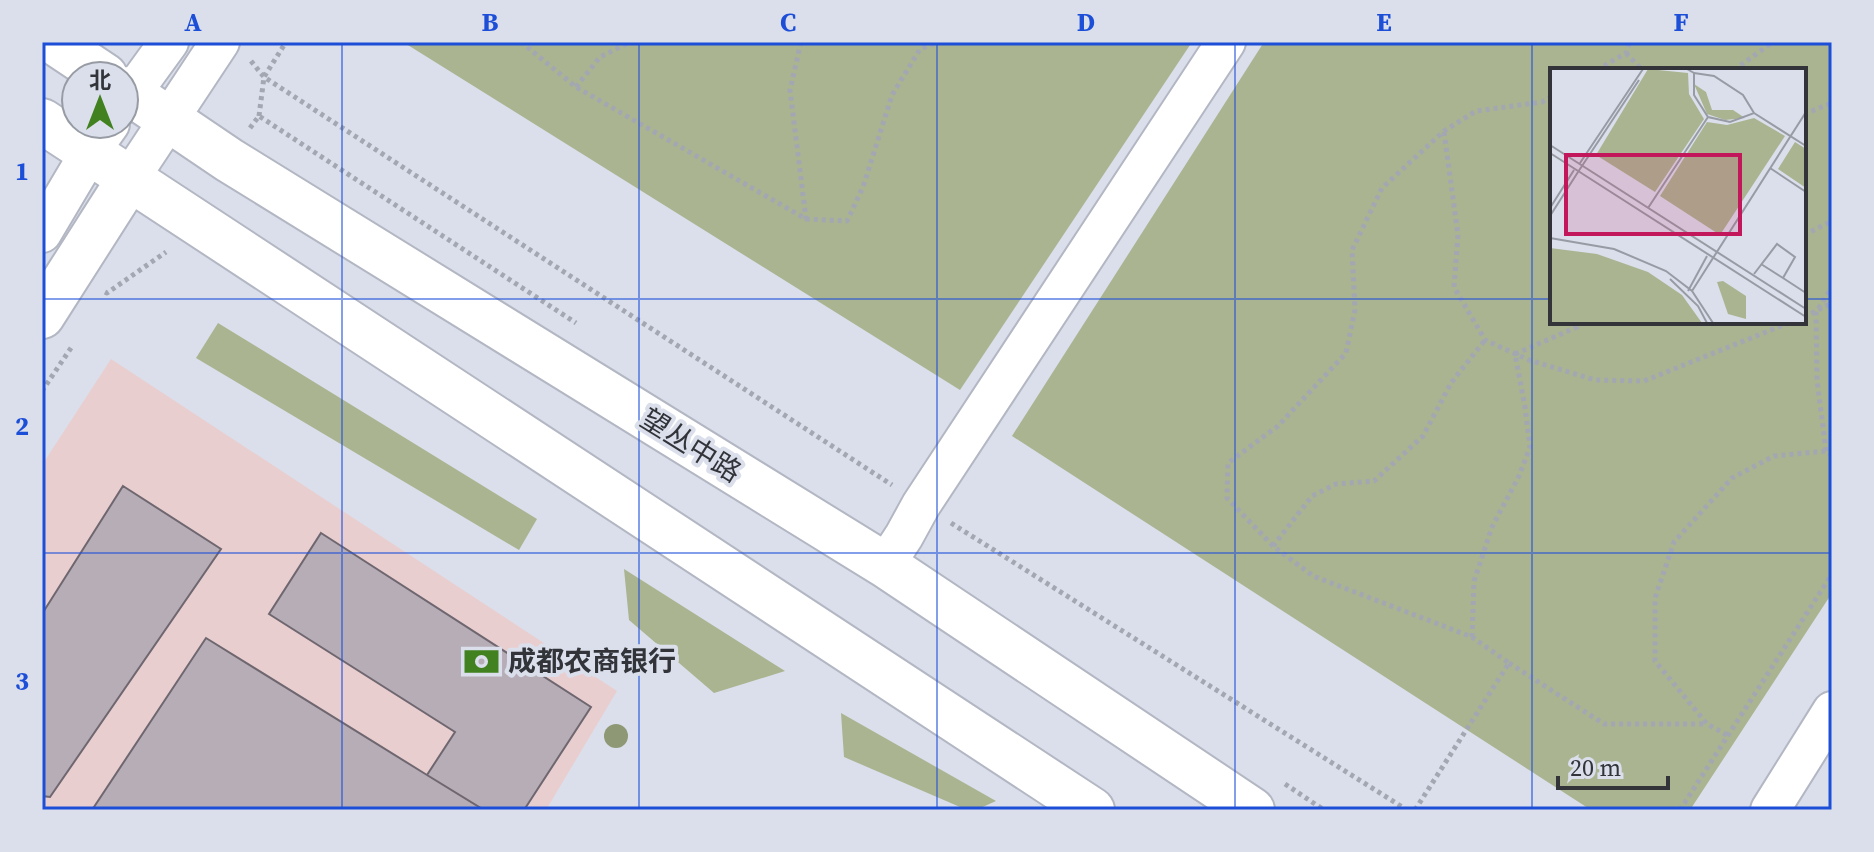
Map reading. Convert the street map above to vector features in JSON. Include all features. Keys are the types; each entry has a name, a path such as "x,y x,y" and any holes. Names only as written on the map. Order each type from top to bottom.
{"main road":[{"name":"望丛中路","path":"54,42 71,60"},
{"name":"望丛中路","path":"140,112 169,119 229,160 885,565 1252,810"},
{"name":"望丛中路","path":"122,140 130,178 1092,810"},
{"path":"42,316 130,178"}],"street":[{"path":"140,76 169,42"},
{"path":"130,178 220,42"},
{"path":"885,565 921,505 1226,42"},
{"path":"42,233 95,140"},
{"path":"1770,810 1832,711"}],"path":[{"path":"259,116 264,77 286,42"},
{"path":"521,42 576,87 806,219 847,221 863,187 892,95 920,49 939,42"},
{"path":"576,87 600,57 630,42"},
{"path":"801,42 790,90 806,219"},
{"path":"1600,68 1626,53 1630,42"},
{"path":"1737,68 1773,42"},
{"path":"1626,53 1640,68"},
{"path":"264,77 921,505 1407,810"},
{"path":"1550,97 1542,102 1476,111 1444,131 1382,188 1352,250 1355,310 1346,353 1278,426 1228,463 1227,498 1273,546 1313,576 1472,637 1604,724 1707,724"},
{"path":"1806,113 1832,103"},
{"path":"1444,131 1458,235 1454,287 1485,340 1529,360 1595,380 1644,381 1786,324"},
{"path":"1806,234 1832,221"},
{"path":"1727,735 1707,724 1655,661 1655,598 1674,542 1732,478 1774,456 1829,453 1817,380 1816,312 1832,287"},
{"path":"1806,316 1832,303"},
{"path":"1515,354 1578,324"},
{"path":"1273,546 1312,496 1336,484 1374,481 1423,436 1451,383 1485,340"},
{"path":"1472,637 1474,581 1492,527 1519,476 1530,447 1515,354"},
{"path":"1680,810 1832,574"},
{"path":"1415,810 1509,663"}],"shaded area":[{"path":"111,359 617,691 546,810 42,810 42,465"}],"green space":[{"path":"403,42 1192,42 960,390"},
{"path":"1264,42 1832,42 1832,593 1690,810 1591,810 1012,436"},
{"path":"218,323 537,519 519,550 196,358"},
{"path":"624,569 785,671 714,693 629,620"},
{"path":"841,713 996,801 976,810 967,810 844,757"}],"building":[{"path":"123,486 221,549 50,797 42,796 42,614"},
{"path":"321,533 591,707 524,810 484,810 427,775 455,732 269,614"},
{"path":"206,638 427,775 484,810 92,810"}],"place":[{"name":"成都农商银行","path":"482,661"}]}
